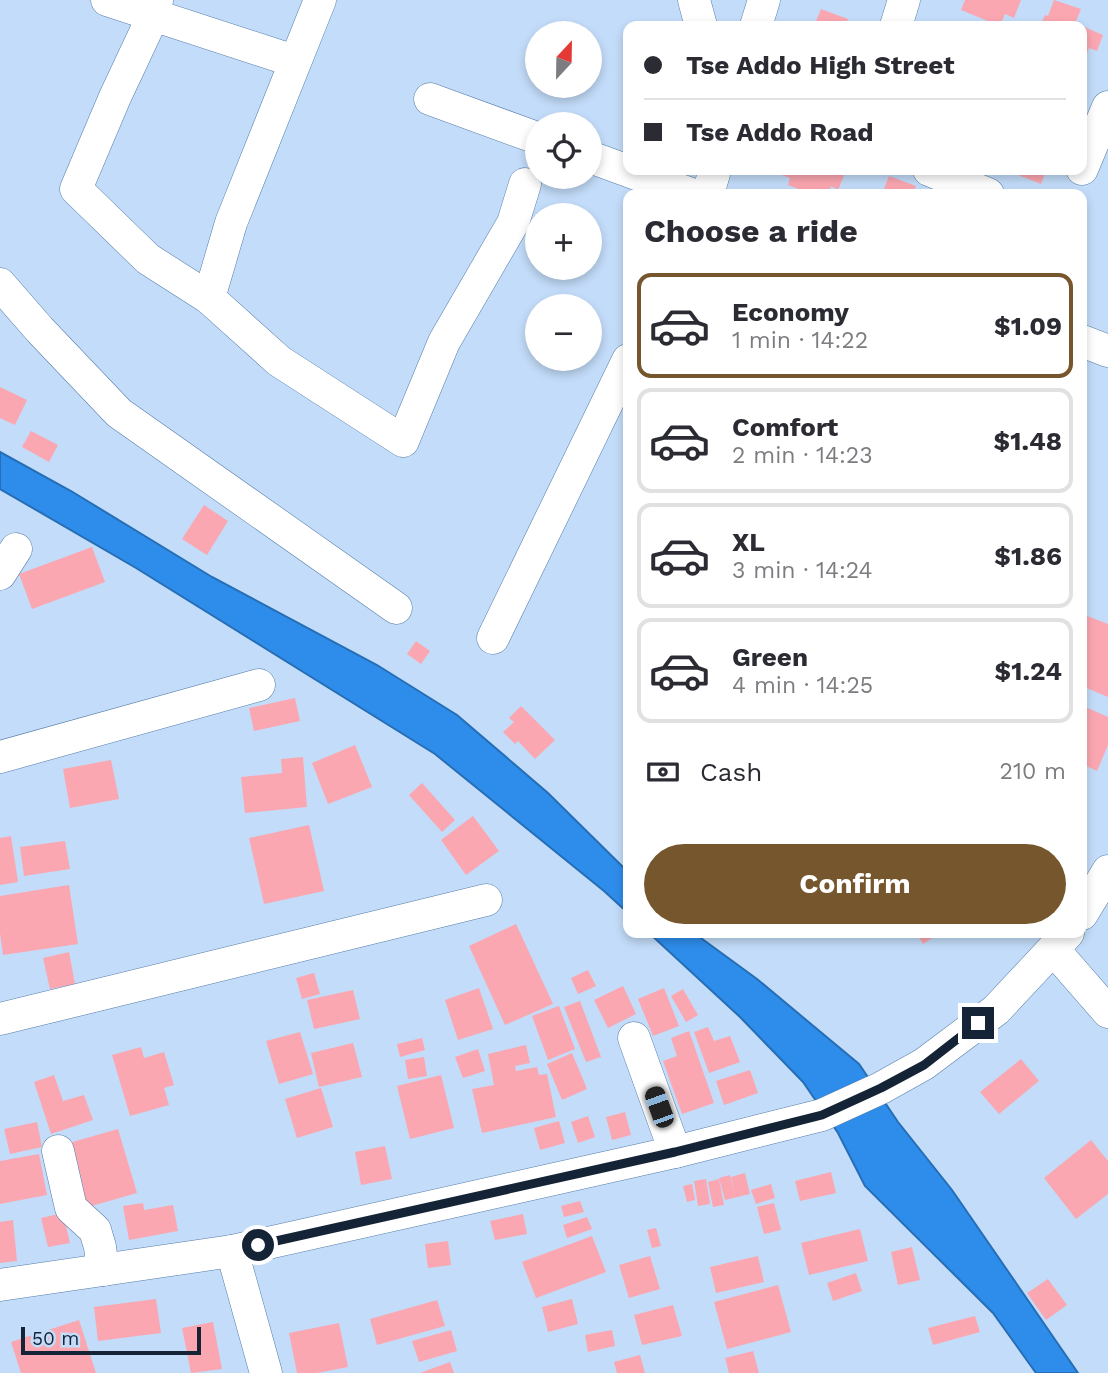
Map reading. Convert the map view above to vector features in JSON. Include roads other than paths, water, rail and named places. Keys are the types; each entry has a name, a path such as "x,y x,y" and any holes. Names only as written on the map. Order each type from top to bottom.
{"street":[{"path":"107,0 155,8 295,61"},
{"path":"209,298 232,223 320,0"},
{"path":"694,0 700,21"},
{"path":"758,21 764,0"},
{"path":"898,21 904,0"},
{"path":"155,8 76,189 148,259 209,298 279,361 403,441 444,342 513,223 525,184"},
{"path":"430,99 525,134"},
{"path":"1087,155 1108,107"},
{"path":"602,161 623,169"},
{"path":"639,175 677,189"},
{"path":"941,175 976,189"},
{"path":"0,284 119,414 396,608"},
{"path":"1087,343 1108,351"},
{"path":"493,638 623,370"},
{"path":"0,757 258,685"},
{"path":"1087,906 1108,871"},
{"path":"0,1019 486,900"},
{"path":"0,1285 232,1251 675,1152 822,1115 924,1065 996,1010 1061,941 1108,1012"},
{"path":"634,1038 675,1152"},
{"path":"58,1151 71,1208 94,1230 100,1247 103,1270"},
{"path":"232,1251 266,1373"}],"water":[{"path":"0,452 71,491 212,577 377,665 457,715 548,793 623,867 623,908 435,754 136,568 0,489"},
{"path":"654,938 701,938 757,979 859,1064 898,1122 952,1190 1078,1373 1036,1373 993,1313 865,1186 838,1133 803,1082 740,1017"}]}
